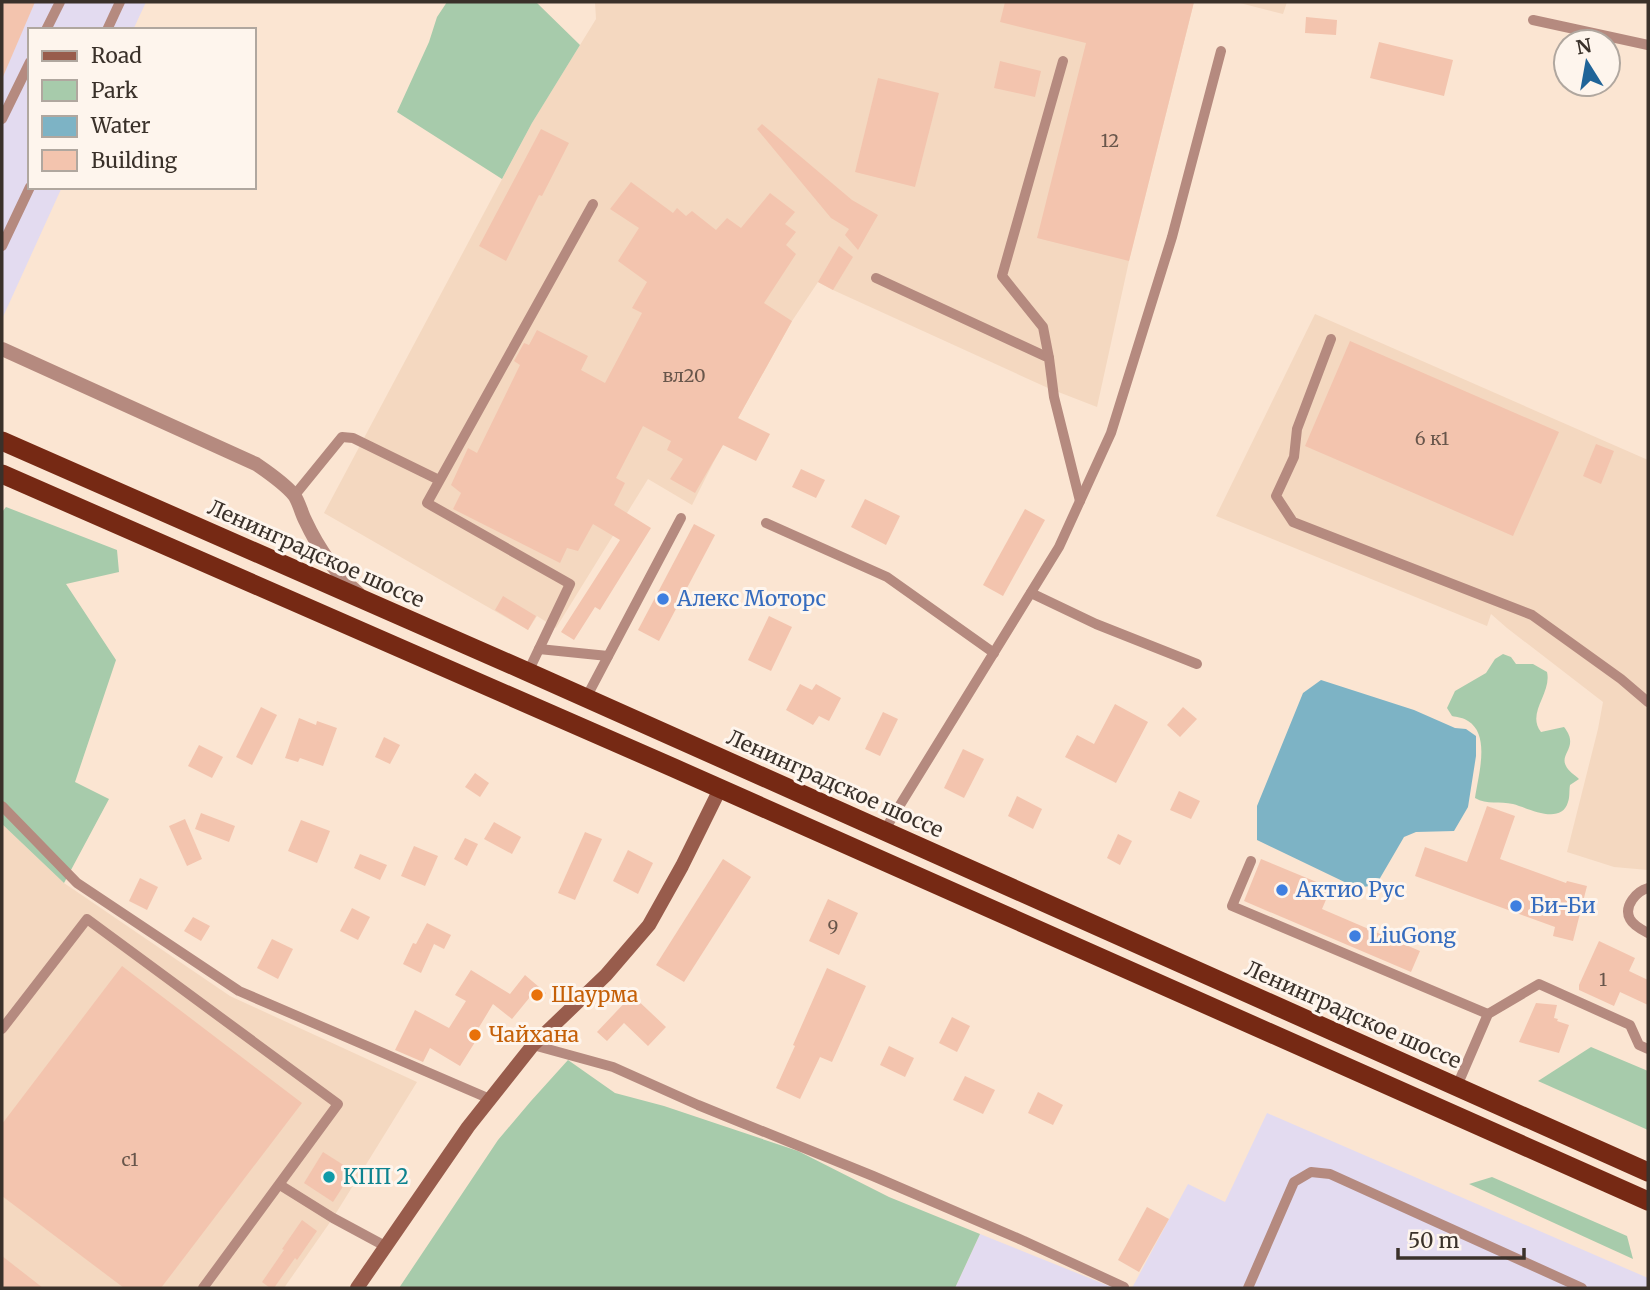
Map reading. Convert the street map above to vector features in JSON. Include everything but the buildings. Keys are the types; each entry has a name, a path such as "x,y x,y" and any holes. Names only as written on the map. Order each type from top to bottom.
{"highway":[{"name":"Ленинградское шоссе","path":"2,440 1648,1172"},
{"path":"2,474 635,751 1648,1201"}],"main road":[{"path":"357,1288 468,1127 533,1045 606,975 649,925 720,789"}],"street":[{"path":"2,349 256,464 294,496 322,551 351,587 368,602"}],"lane":[{"path":"47,28 60,2"},
{"path":"108,28 120,2"},
{"path":"1533,20 1648,45"},
{"path":"884,831 1059,547 1111,433 1172,237 1221,51"},
{"path":"1063,61 1002,276 1043,327 1054,397 1080,501"},
{"path":"2,119 28,66"},
{"path":"2,246 29,189"},
{"path":"528,672 569,584 427,503 593,204"},
{"path":"876,278 1049,358"},
{"path":"1331,340 1297,429 1294,457 1276,496 1293,522 1532,615 1621,679 1648,702"},
{"path":"294,496 342,437 353,438 439,480"},
{"path":"586,698 681,518"},
{"path":"766,523 887,577 994,653"},
{"path":"1031,593 1096,624 1197,664"},
{"path":"539,649 608,656"},
{"path":"2,806 77,883 239,991 490,1099"},
{"path":"1251,861 1232,906 1488,1014"},
{"path":"1648,888 1634,896 1628,908 1629,918 1648,933"},
{"path":"2,1030 87,919 338,1104 203,1288"},
{"path":"1457,1086 1488,1014 1539,984 1630,1025 1639,1045 1648,1049"},
{"path":"533,1045 613,1068 949,1209 1124,1287"},
{"path":"1248,1288 1294,1182 1311,1172 1330,1174 1582,1288"},
{"path":"280,1185 332,1218 385,1246"}],"shaded area":[{"path":"2,2 146,2 134,28 28,28 28,189 61,189 2,319"},
{"path":"595,2 1194,2 1129,261 1097,407 1048,388 818,282 792,321 692,505 648,479 556,628 537,616 528,630 324,513 532,123 596,19"},
{"path":"1236,2 1287,2 1283,14"},
{"path":"1315,314 1648,460 1648,870 1614,867 1567,852 1603,702 1491,614 1487,626 1216,516"},
{"path":"2,824 64,883 230,996 417,1082 333,1218 284,1288 2,1288"},
{"path":"1267,1113 1648,1278 1648,1288 1132,1288 1188,1184 1225,1202"},
{"path":"980,1234 1114,1288 955,1288"}],"green space":[{"path":"447,2 536,2 580,45 532,123 502,179 397,112 429,42 437,17"},
{"path":"6,507 117,550 119,572 66,584 116,660 75,782 109,799 64,883 2,824 2,512"},
{"path":"1503,654 1511,657 1516,664 1533,664 1547,672 1548,680 1536,718 1537,725 1541,732 1564,727 1570,740 1565,757 1566,766 1579,779 1570,785 1568,802 1559,813 1544,814 1513,804 1475,798 1481,756 1479,736 1475,727 1462,718 1452,716 1447,708 1455,691 1486,673 1495,659"},
{"path":"1591,1047 1648,1071 1648,1130 1538,1081"},
{"path":"568,1060 615,1093 664,1106 798,1151 889,1197 980,1234 955,1288 399,1288 498,1140"},
{"path":"1492,1177 1627,1236 1633,1259 1469,1184"}],"water":[{"path":"1321,680 1414,710 1455,728 1466,729 1476,736 1476,756 1468,807 1454,831 1416,832 1404,837 1376,885 1357,888 1257,840 1257,806 1303,693"}],"place":[{"name":"Алекс Моторс","path":"663,599"},
{"name":"Актио Рус","path":"1282,890"},
{"name":"Би-Би","path":"1516,906"},
{"name":"LiuGong","path":"1355,936"},
{"name":"Шаурма","path":"537,995"},
{"name":"Чайхана","path":"475,1035"},
{"name":"КПП 2","path":"329,1177"}]}
